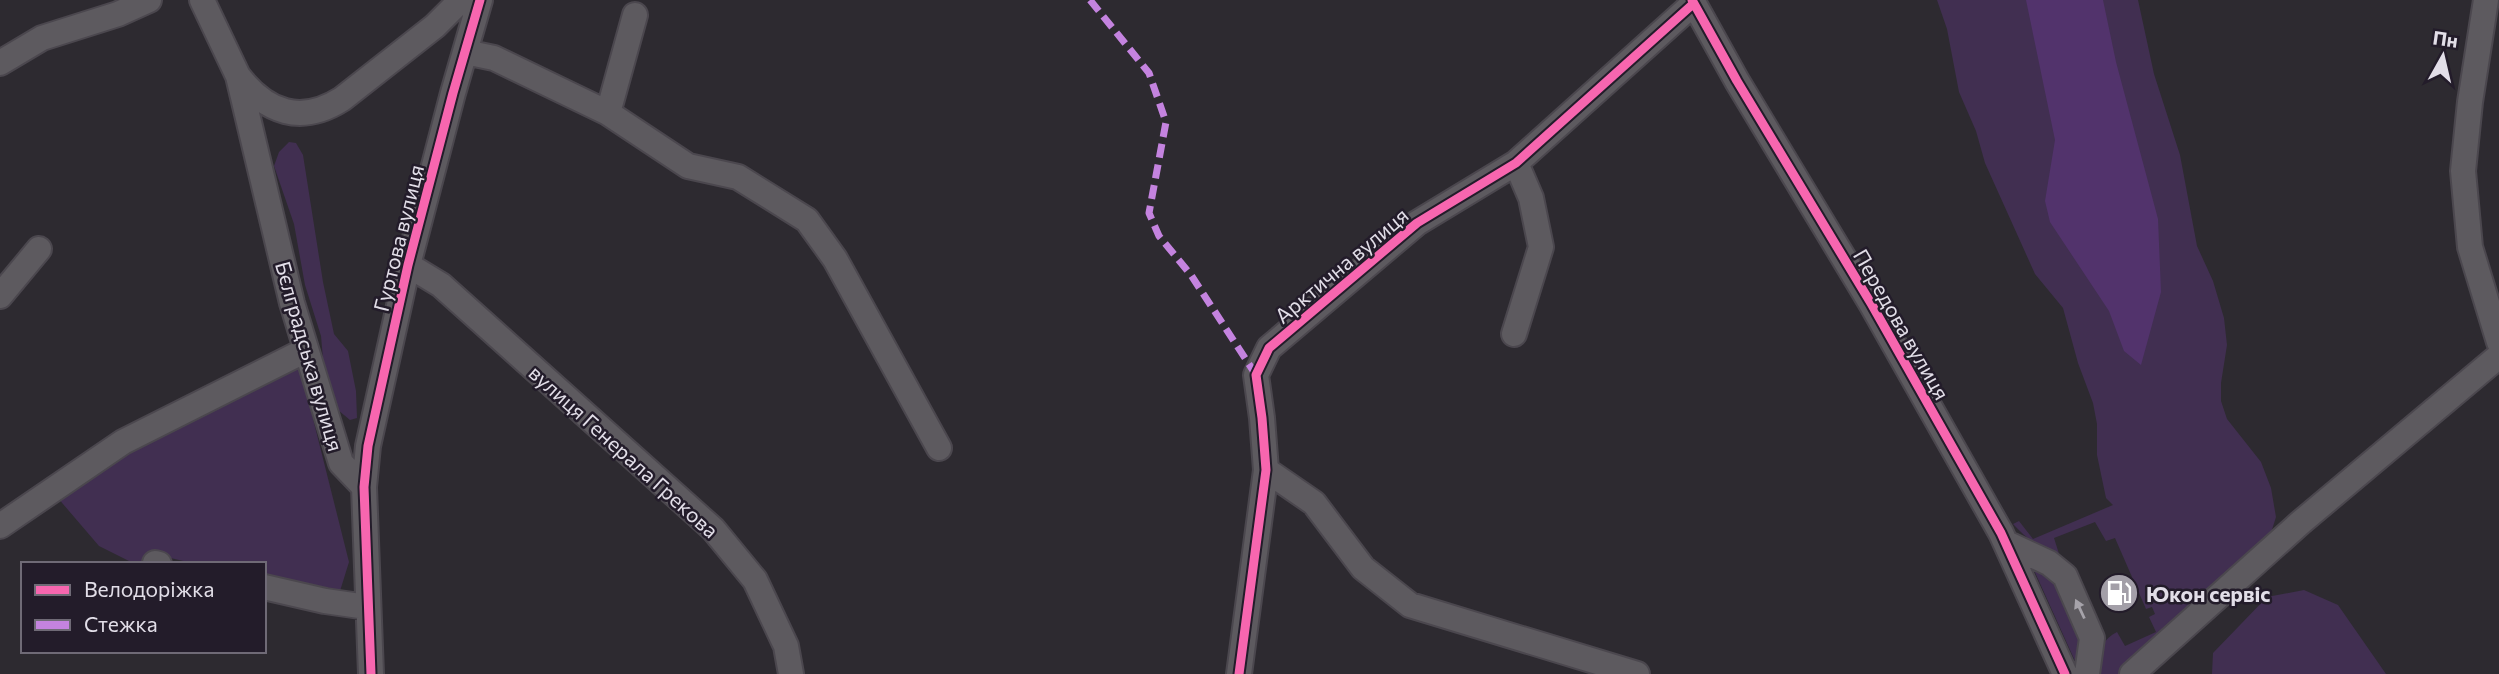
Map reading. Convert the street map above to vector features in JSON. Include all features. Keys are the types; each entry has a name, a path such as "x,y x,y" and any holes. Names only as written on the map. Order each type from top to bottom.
{"street":[{"path":"0,63 42,38 118,14 149,0"},
{"name":"Бєлградська вулиця","path":"202,0 238,76 292,303 341,463 364,487"},
{"path":"255,143 288,112 307,114 326,109 342,99 435,26 461,0"},
{"name":"Гуртова вулиця","path":"364,487 368,446 408,265 481,0"},
{"path":"2486,0 2470,102 2463,172 2470,247 2499,342"},
{"name":"Арктична вулиця","path":"1239,674 1266,470 1256,375 1269,348 1332,292 1417,223 1516,163 1693,2"},
{"name":"Передова вулиця","path":"1693,2 1737,81 1872,305 2006,543 2065,674"},
{"path":"608,113 635,15"},
{"path":"465,52 494,58 608,113 688,166 738,177 807,220 835,259 939,448"},
{"name":"Бєлградська вулиця","path":"238,76 251,92 268,105 288,112"},
{"path":"1514,334 1541,247 1531,198 1516,163"},
{"path":"0,296 39,249"},
{"name":"вулиця Генерала Грекова","path":"408,265 441,285 713,529 755,580 786,646 791,674"},
{"path":"0,526 123,442 306,350"},
{"path":"2132,674 2300,523 2499,356"},
{"path":"1266,470 1314,503 1363,568 1410,605 1637,674"},
{"path":"364,487 371,674"},
{"path":"2006,543 2049,563 2064,576 2092,638 2087,674"},
{"path":"266,587 325,601 368,607"}],"shaded area":[{"path":"1937,0 2138,0 2154,74 2180,155 2197,246 2213,281 2224,318 2227,345 2221,401 2227,419 2261,462 2271,488 2276,517 2270,536 2125,674 2100,674 2098,661 2103,644 2117,632 2125,646 2156,632 2149,617 2155,614 2152,607 2146,609 2115,538 2106,541 2095,522 2054,538 2060,557 2035,544 2013,524 2019,521 2033,539 2113,505 2106,498 2097,455 2097,424 2093,403 2078,363 2063,308 2035,274 1985,163 1976,131 1959,92 1947,29"},
{"path":"2026,0 2103,0 2116,62 2158,219 2161,292 2141,365 2124,351 2109,311 2050,222 2045,201 2055,140"},
{"path":"289,142 296,143 303,155 334,334 348,351 356,391 357,418 350,420 338,410 325,382 321,336 305,285 294,224 274,166 279,152"},
{"path":"299,363 349,562 340,591 266,580 266,562 188,562 162,556 131,562 99,546 57,497 127,451"},
{"path":"2033,568 2061,581 2083,645 2078,660 2075,661"},
{"path":"2304,590 2338,605 2386,674 2212,674 2213,653 2267,597"}],"marked path":[{"path":"1090,0 1149,73 1166,122 1149,213 1159,236 1191,275 1256,375"}],"cycle path":[{"path":"371,674 364,487 368,446 408,265 480,0"},
{"path":"1692,0 1737,81 1872,305 2001,533 2065,674"},
{"path":"1239,674 1266,470 1256,375 1269,348 1417,223 1516,163 1693,4"}],"place":[{"name":"Юкон сервіс","path":"2119,593"}]}
